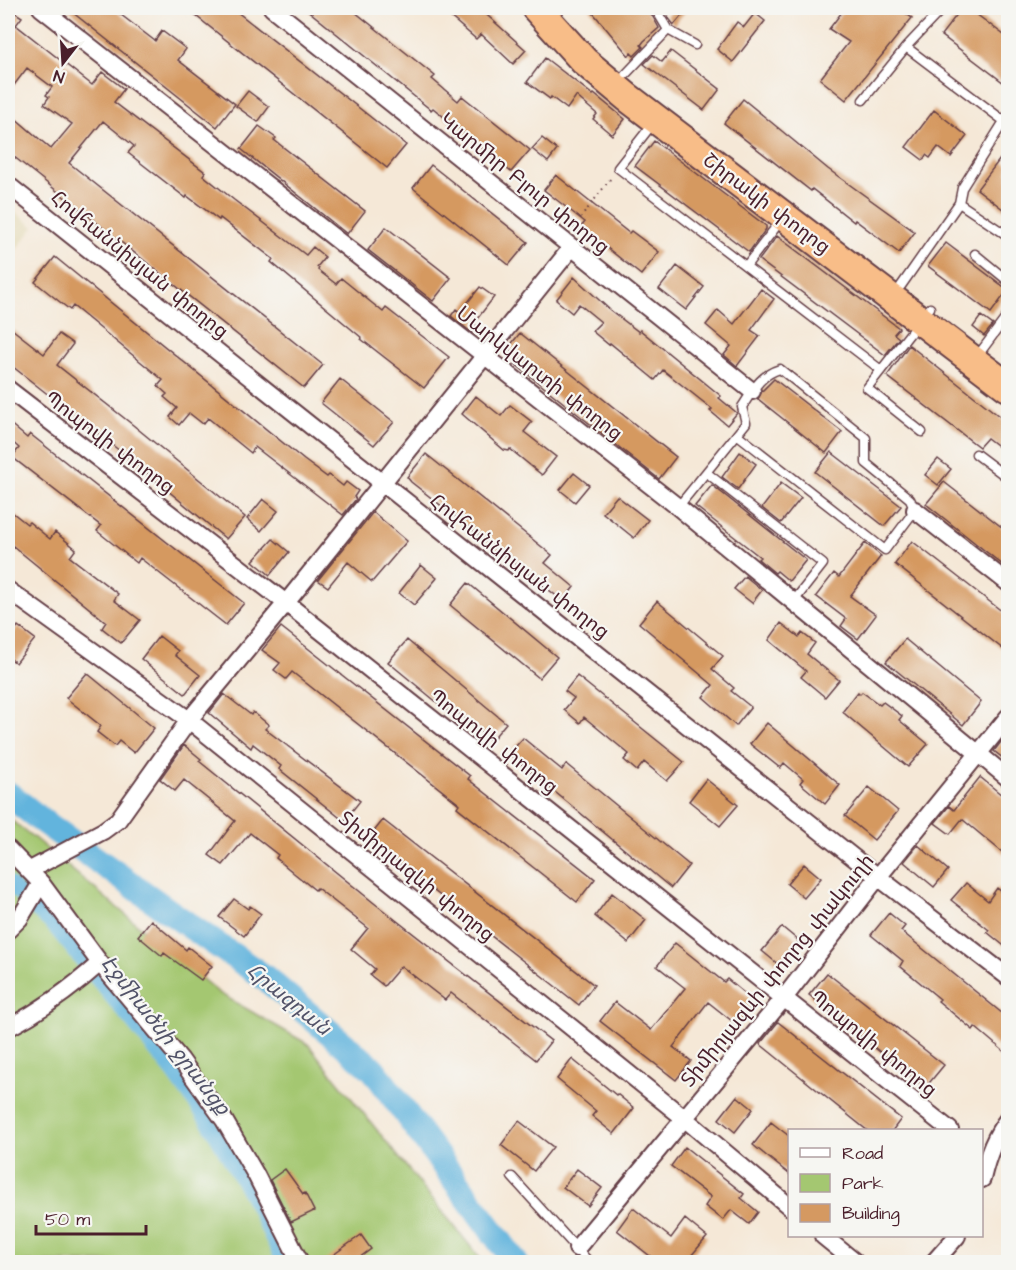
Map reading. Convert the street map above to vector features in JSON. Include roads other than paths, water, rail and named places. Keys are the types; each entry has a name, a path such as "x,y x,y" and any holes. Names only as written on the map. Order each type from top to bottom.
{"highway":[{"name":"Շիրակի փողոց","path":"536,8 584,61 656,119 784,216 979,354 1008,387"},
{"name":"Շիրակի փողոց","path":"554,8 591,47 625,75 902,286 925,314"},
{"name":"Շիրակի փողոց","path":"979,354 1008,367"}],"street":[{"name":"Մարկվարտի փողոց","path":"41,8 678,507 1008,778"},
{"name":"Կարմիր Բլուր փողոց","path":"272,8 752,391"},
{"name":"Հովհաննիսյան փողոց","path":"8,185 878,877 1008,977"},
{"path":"30,870 103,831 118,820 189,720 572,247"},
{"name":"Պոպովի փողոց","path":"8,389 286,603 948,1129"},
{"path":"915,510 1008,583"},
{"name":"Տիմիրյազևի փողոց","path":"8,590 189,720 684,1118 788,1206"},
{"name":"Տիմիրյազևի փողոց փակուղի","path":"577,1248 784,998 878,877 1008,717"},
{"path":"8,849 41,883 100,963 181,1060 224,1120 256,1175 300,1263"},
{"path":"8,930 20,918 41,883"},
{"path":"8,1029 83,978 100,963"},
{"path":"984,1153 1008,1119"},
{"path":"824,1237 855,1263"},
{"path":"934,1263 956,1237"}],"lane":[{"path":"655,8 668,30 695,45"},
{"path":"863,100 906,47 943,8"},
{"path":"625,75 668,30"},
{"path":"902,286 959,203 962,188 1007,120 906,47"},
{"path":"656,119 618,168 881,370"},
{"path":"959,203 1008,236"},
{"path":"746,266 784,216"},
{"path":"975,254 1008,281"},
{"path":"922,432 867,388 925,314"},
{"path":"979,354 1008,315"},
{"path":"678,507 746,423 742,407 752,391 767,373 780,369 866,438 867,463 910,499 915,510 885,550 738,435"},
{"path":"976,454 1008,478"},
{"path":"707,473 823,564 794,601"},
{"path":"512,1177 589,1263"}],"waterway":[{"name":"Հրազդան","path":"8,794 41,820 264,977 373,1069 515,1262"},
{"name":"Էջմիածնի ջրանցք","path":"8,883 54,926 173,1072 210,1124 254,1201 284,1262"}]}
